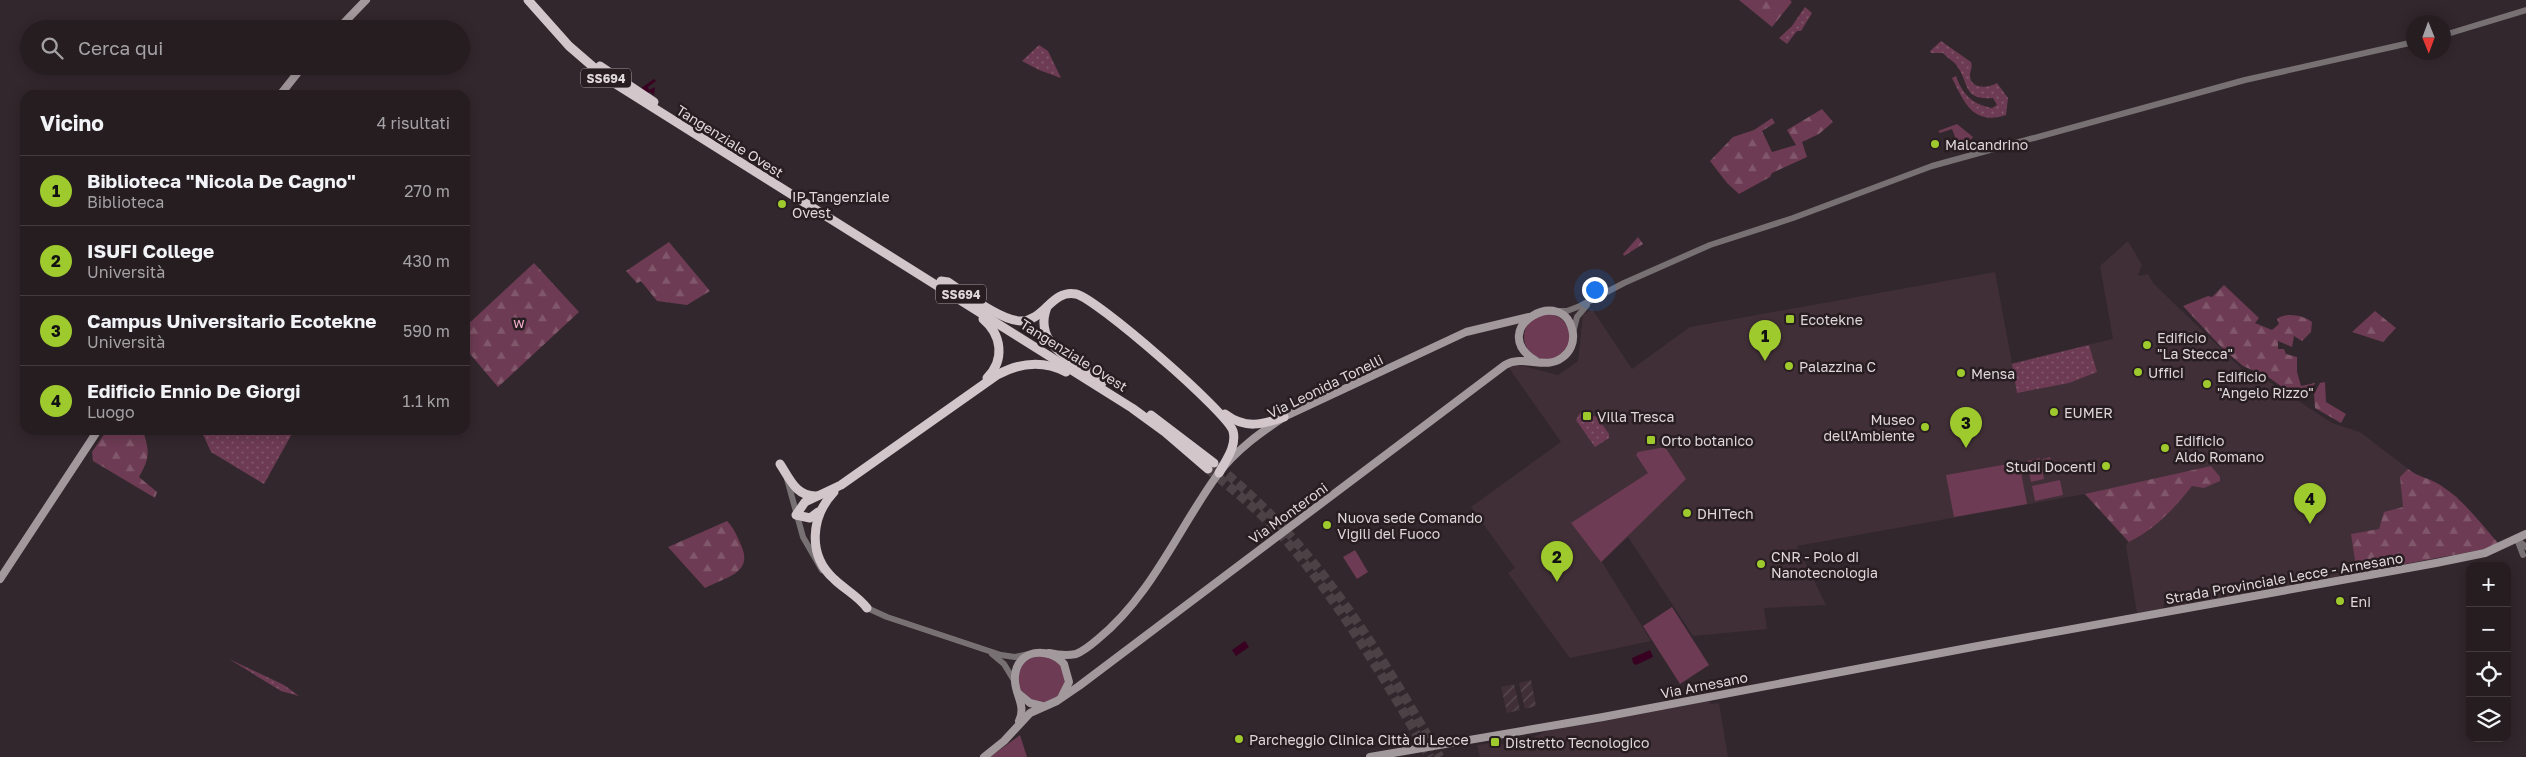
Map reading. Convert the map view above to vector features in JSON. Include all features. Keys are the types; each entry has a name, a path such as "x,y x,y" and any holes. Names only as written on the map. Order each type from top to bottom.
{"highway":[{"name":"Tangenziale Ovest","path":"528,0 585,62 626,91 1103,382 1161,422 1211,466 1132,408 937,282"},
{"name":"Tangenziale Ovest","path":"535,0 569,38 600,66 700,135"},
{"path":"841,485 818,512 810,518 796,515 805,502 822,496 841,485 975,388 990,375 998,360 1000,351 996,335 983,319 938,289 937,282 948,282 1012,320 1028,320 1059,296 1075,293 1088,298 1218,410 1230,424 1234,442 1219,473"},
{"path":"1048,306 1044,326 1051,345 1100,378 1103,382"},
{"path":"975,388 1013,367 1029,364 1046,365 1061,369 1132,408"},
{"path":"1218,410 1240,423 1251,425 1266,424 1284,417"},
{"path":"780,464 798,491 812,496 822,496"},
{"path":"818,512 814,533 821,562 832,578 867,608"}],"main road":[{"path":"347,20 366,0"},
{"path":"284,90 296,75"},
{"path":"1536,361 1524,352 1521,345 1521,330 1529,317 1544,310 1553,311 1567,320 1573,336"},
{"name":"Via Leonida Tonelli","path":"1049,653 1068,655 1084,650 1119,620 1143,591 1219,473 1254,438 1284,417 1466,332 1529,317"},
{"name":"Via Monteroni","path":"984,757 1015,730 1030,713 1060,698 1505,365 1516,361 1551,363 1558,361 1570,350 1573,336"},
{"path":"0,579 95,435"},
{"name":"Strada Provinciale Lecce - Arnesano","path":"2043,634 2444,561 2485,552 2526,534"},
{"name":"Via Arnesano","path":"1370,757 1603,717 2043,634"},
{"path":"1015,730 1022,710 1015,683 1019,664 1035,652 1049,653 1060,659 1067,669 1069,682 1060,698"},
{"path":"1018,693 1030,703 1043,706"}],"street":[{"path":"2451,33 2526,10"},
{"path":"1553,311 1567,310 1590,302 1624,283 1710,245 1793,218 1932,166 2236,82 2406,44"},
{"path":"1573,336 1577,317 1590,302"},
{"path":"780,464 806,544 819,566 848,596 867,608 887,617 982,649 1008,656 1035,652"},
{"path":"2517,539 2526,547"},
{"path":"2517,539 2523,554"},
{"path":"982,649 1000,660 1015,683"}],"shaded area":[{"path":"654,79 656,81 648,87 649,90 655,87 654,95 650,92 644,95 637,91"},
{"path":"2128,241 2142,265 2138,275 2148,274 2153,283 2242,369 2268,381 2332,423 2360,432 2419,477 2438,483 2459,498 2376,572 2341,573 2340,576 2174,607 2165,602 2162,609 2137,613 2126,546 2128,542 2085,494 1797,546 1826,605 1764,608 1767,629 1693,636 1628,537 1602,562 1651,641 1570,658 1508,573 1515,568 1471,507 1561,442 1509,368 1515,364 1558,375 1578,361 1583,315 1592,309 1632,369 1690,327 1995,272 2012,363 2113,339 2100,266"},
{"path":"1245,641 1249,647 1236,656 1232,650"},
{"path":"1650,650 1653,657 1636,665 1633,663 1632,658"},
{"path":"1531,680 1536,706 1525,709 1519,683"},
{"path":"1514,684 1520,710 1507,713 1501,687"},
{"path":"1709,699 1710,704 1719,703 1728,757 1480,757 1477,745 1492,743 1515,746 1555,727 1677,705 1679,707"}],"green space":[{"path":"1739,0 1790,0 1792,2 1772,27"},
{"path":"1805,7 1812,13 1801,31 1797,31 1787,44 1779,38 1792,26"},
{"path":"1941,41 1971,62 1970,75 1973,83 1985,87 1997,83 2008,98 2006,115 1995,118 1985,117 1971,110 1952,78 1956,76 1969,98 1979,104 1992,108 1997,105 1993,98 1983,98 1971,94 1957,66 1943,53 1931,53 1930,51"},
{"path":"1039,45 1048,51 1061,78 1022,61"},
{"path":"1822,109 1833,122 1819,134 1802,142 1807,157 1772,173 1770,177 1739,194 1727,183 1710,161 1733,137 1754,130 1772,118 1775,123 1762,131 1772,152 1796,145 1787,130"},
{"path":"1957,124 1973,137 1969,141 1964,143 1952,142 1955,137 1952,129 1940,133 1938,131"},
{"path":"1638,237 1643,244 1624,256 1623,254"},
{"path":"669,242 710,291 687,305 657,301 641,281 637,283 626,271"},
{"name":"w","path":"534,263 579,312 498,387 470,354 470,322"},
{"path":"2224,285 2259,318 2255,323 2272,330 2279,324 2277,319 2290,315 2299,316 2312,322 2311,332 2302,341 2294,336 2292,347 2278,341 2278,349 2284,349 2286,354 2297,357 2297,372 2301,386 2315,383 2309,394 2306,392 2298,398 2268,377 2243,366 2224,350 2183,306 2208,296 2212,297"},
{"path":"2375,311 2396,328 2383,342 2352,332"},
{"path":"1542,314 1552,314 1566,324 1570,337 1566,350 1560,356 1552,360 1542,360 1528,350 1524,342 1524,332 1534,318"},
{"path":"2089,345 2097,372 2069,383 2017,393 2012,364"},
{"path":"2325,382 2326,402 2346,414 2341,423 2315,408 2314,394 2320,383"},
{"path":"1580,413 1597,417 1609,434 1609,438 1595,447 1576,420"},
{"path":"104,435 144,435 148,456 139,477 157,492 155,498 93,461 92,452"},
{"path":"203,435 291,435 264,484 211,452"},
{"path":"1665,447 1686,479 1601,562 1571,523 1648,473 1636,455 1638,452"},
{"path":"2050,457 2054,473 2046,474 2043,459"},
{"path":"2040,458 2044,479 2031,482 2027,461"},
{"path":"2019,462 2027,504 1954,517 1946,475"},
{"path":"2211,466 2220,477 2220,481 2204,488 2192,486 2164,518 2129,542 2085,494"},
{"path":"2408,469 2449,491 2472,513 2499,544 2485,549 2357,573 2351,534 2379,529 2384,512 2403,507 2400,477"},
{"path":"2060,480 2063,495 2035,501 2032,486"},
{"path":"727,521 741,545 744,562 736,573 705,588 668,547"},
{"path":"1355,550 1368,572 1357,579 1343,557"},
{"path":"1672,607 1709,665 1680,684 1643,626"},
{"path":"1041,655 1050,657 1058,662 1063,670 1065,679 1063,688 1058,696 1050,701 1041,703 1032,701 1024,696 1019,688 1017,679 1019,670 1024,662 1032,657"},
{"path":"229,659 284,685 299,696 281,691"},
{"path":"1020,735 1027,757 990,757"}],"tunnel":[{"path":"1217,466 1285,529 1342,600 1368,638 1440,757"},
{"path":"1208,469 1240,495 1270,524 1309,569 1364,648 1430,757"}],"place":[{"name":"Malcandrino","path":"1935,144"},
{"name":"IP Tangenziale Ovest","path":"782,204"},
{"name":"Ecotekne","path":"1790,319"},
{"name":"Edificio \"La Stecca\"","path":"2147,345"},
{"name":"Biblioteca \"Nicola De Cagno\"","path":"1765,361"},
{"name":"Palazzina C","path":"1789,366"},
{"name":"Uffici","path":"2138,372"},
{"name":"Mensa","path":"1961,373"},
{"name":"Edificio \"Angelo Rizzo\"","path":"2207,384"},
{"name":"EUMER","path":"2054,412"},
{"name":"Villa Tresca","path":"1587,416"},
{"name":"Museo dell'Ambiente","path":"1925,427"},
{"name":"Orto botanico","path":"1651,440"},
{"name":"Campus Universitario Ecotekne","path":"1966,448"},
{"name":"Edificio Aldo Romano","path":"2165,448"},
{"name":"Studi Docenti","path":"2106,466"},
{"name":"DHITech","path":"1687,513"},
{"name":"Edificio Ennio De Giorgi","path":"2310,524"},
{"name":"Nuova sede Comando Vigili del Fuoco","path":"1327,525"},
{"name":"CNR - Polo di Nanotecnologia","path":"1761,564"},
{"name":"ISUFI College","path":"1557,582"},
{"name":"Eni","path":"2340,601"},
{"name":"Parcheggio Clinica Città di Lecce","path":"1239,739"},
{"name":"Distretto Tecnologico","path":"1495,742"}]}
